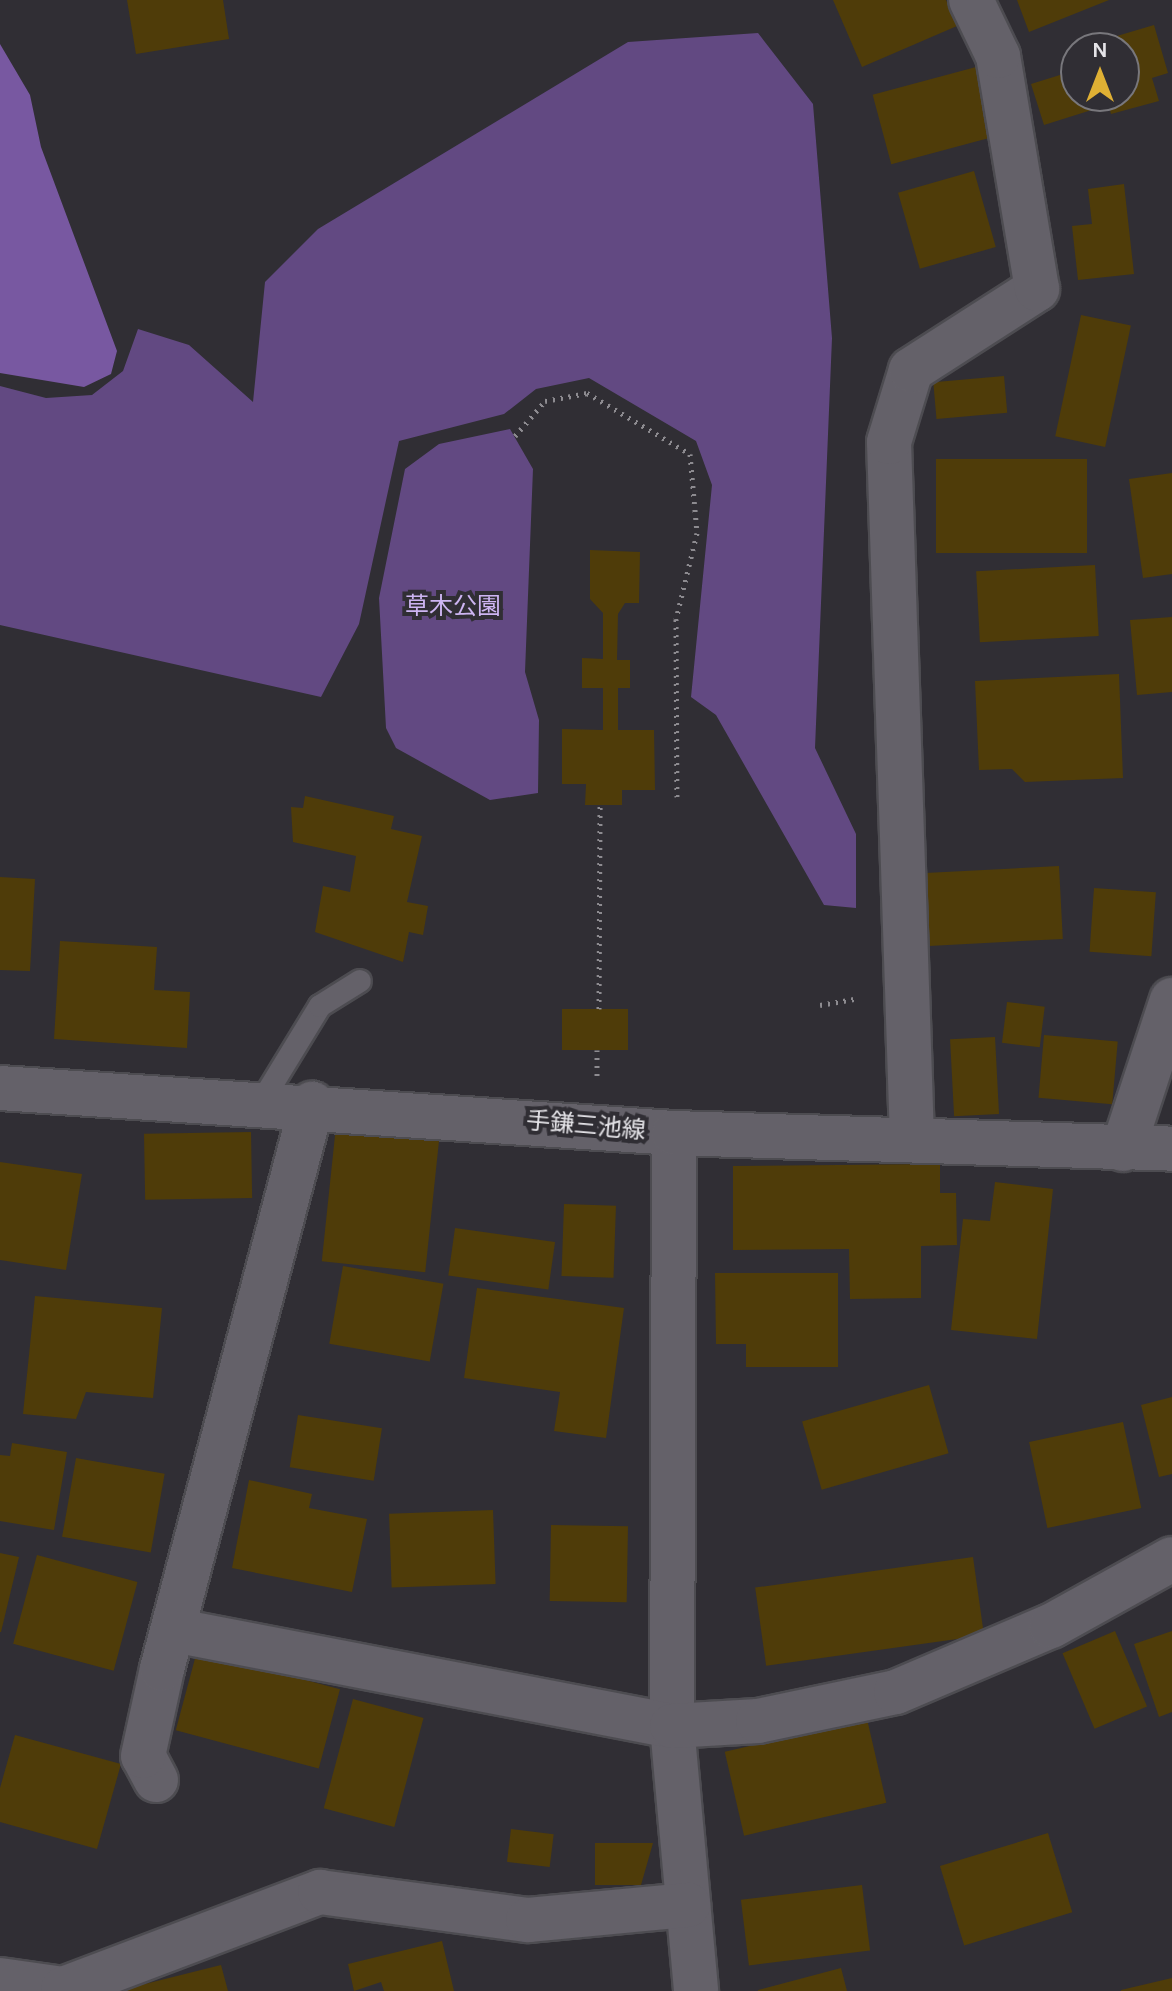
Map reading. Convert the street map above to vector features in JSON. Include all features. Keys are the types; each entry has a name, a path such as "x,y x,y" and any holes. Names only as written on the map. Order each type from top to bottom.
{"street":[{"path":"912,1139 889,442 911,370 1037,289 998,56 971,0"},
{"path":"1123,1149 1172,1000"},
{"name":"手鎌三池線","path":"0,1088 312,1104 674,1133 1172,1149"},
{"path":"156,1780 143,1756 173,1630 312,1104"},
{"path":"674,1133 672,1726 696,1991"},
{"path":"173,1630 672,1726 758,1721 896,1692 1051,1626 1172,1559"},
{"path":"0,1980 63,1989 320,1892 528,1920 688,1905"}],"lane":[{"path":"262,1101 320,1006 360,981"}],"path":[{"path":"515,436 545,401 587,393 690,454 697,533 676,619 677,797"},
{"path":"599,1009 600,805"},
{"path":"820,1005 865,997"}],"green space":[{"path":"758,33 813,104 832,338 815,748 856,834 856,908 824,905 716,715 691,697 712,485 696,441 589,378 536,389 504,414 399,441 359,624 321,697 0,625 0,386 46,398 92,395 123,371 138,329 189,345 253,402 265,282 318,229 628,42"},
{"name":"草木公園","path":"510,429 533,469 525,672 539,720 538,793 490,800 396,748 386,728 379,598 405,469 439,444"}],"shaded area":[{"path":"0,44 30,95 41,147 117,351 111,374 84,387 0,373"}],"building":[{"path":"127,0 223,0 229,39 136,54"},
{"path":"833,0 946,0 957,26 862,67"},
{"path":"1017,0 1109,0 1029,32"},
{"path":"1154,25 1168,73 1152,78 1159,101 1140,106 1140,32 1130,32"},
{"path":"976,67 995,137 891,164 873,95"},
{"path":"1060,75 1060,112 1085,112 1044,125 1031,84"},
{"path":"974,171 996,247 920,269 898,193"},
{"path":"1124,184 1134,274 1078,280 1072,226 1092,224 1088,189"},
{"path":"1081,315 1131,326 1105,447 1055,436"},
{"path":"1004,376 1007,413 936,419 933,382"},
{"path":"936,459 1087,459 1087,553 936,553"},
{"path":"1172,473 1172,574 1143,578 1129,479"},
{"path":"590,550 640,552 639,603 625,603 618,614 617,660 630,660 630,688 618,688 618,730 654,730 655,790 622,790 622,805 585,805 586,784 562,784 562,729 603,730 603,688 582,688 582,658 603,659 603,613 590,599"},
{"path":"1095,565 1099,636 980,642 976,571"},
{"path":"1172,617 1172,692 1137,695 1130,620"},
{"path":"1119,674 1123,778 1025,782 1012,769 979,770 975,681"},
{"path":"305,796 394,816 391,829 422,836 407,902 428,906 423,935 409,932 403,962 315,932 323,886 350,892 356,856 293,842 291,807 303,808"},
{"path":"1059,866 1063,939 929,946 925,873"},
{"path":"0,877 35,879 30,971 0,970"},
{"path":"1094,888 1156,892 1151,956 1090,952"},
{"path":"60,941 157,947 154,990 190,992 187,1048 54,1039"},
{"path":"1007,1002 1045,1007 1040,1047 1002,1043"},
{"path":"562,1009 628,1009 628,1050 562,1050"},
{"path":"1044,1035 1118,1041 1112,1104 1039,1098"},
{"path":"995,1037 999,1114 954,1116 950,1039"},
{"path":"336,1126 439,1137 425,1272 322,1261"},
{"path":"251,1132 252,1198 145,1200 144,1134"},
{"path":"0,1162 82,1174 66,1270 0,1260"},
{"path":"940,1164 940,1193 956,1193 957,1245 921,1246 921,1298 850,1299 849,1249 733,1250 733,1166"},
{"path":"995,1182 1053,1189 1037,1339 951,1330 963,1219 990,1221"},
{"path":"564,1204 616,1206 613,1278 561,1276"},
{"path":"455,1228 555,1242 548,1290 448,1276"},
{"path":"343,1266 443,1284 430,1362 329,1344"},
{"path":"715,1273 838,1273 838,1367 746,1367 746,1344 716,1344"},
{"path":"477,1288 624,1308 606,1438 554,1431 560,1392 464,1378"},
{"path":"35,1296 162,1308 153,1398 86,1392 76,1419 23,1414"},
{"path":"929,1385 949,1453 822,1490 802,1421"},
{"path":"1172,1397 1172,1474 1159,1477 1141,1405"},
{"path":"298,1415 382,1428 374,1481 290,1467"},
{"path":"1123,1422 1141,1508 1047,1528 1029,1442"},
{"path":"12,1443 67,1452 54,1530 0,1521 0,1455 10,1456"},
{"path":"76,1458 165,1474 151,1552 62,1537"},
{"path":"249,1480 312,1494 309,1508 367,1519 352,1592 232,1568"},
{"path":"493,1510 496,1584 392,1588 389,1514"},
{"path":"551,1525 628,1526 627,1602 550,1601"},
{"path":"0,1553 19,1557 1,1632 0,1632"},
{"path":"37,1555 137,1582 114,1671 13,1644"},
{"path":"973,1557 984,1635 766,1666 755,1588"},
{"path":"1115,1631 1147,1706 1095,1729 1063,1653"},
{"path":"1172,1631 1172,1712 1159,1717 1134,1644"},
{"path":"197,1651 340,1689 319,1769 176,1730"},
{"path":"353,1699 424,1718 394,1827 324,1808"},
{"path":"867,1719 886,1803 744,1836 725,1752"},
{"path":"15,1735 121,1764 97,1849 0,1822 0,1788"},
{"path":"511,1829 554,1834 550,1867 507,1862"},
{"path":"1048,1833 1072,1912 964,1945 940,1866"},
{"path":"595,1843 653,1843 641,1885 595,1885"},
{"path":"862,1885 870,1951 749,1965 741,1900"},
{"path":"442,1941 454,1991 384,1991 381,1982 354,1991 348,1964"},
{"path":"221,1965 228,1991 121,1991 121,1990"},
{"path":"841,1968 847,1991 758,1991 758,1990"},
{"path":"1172,1978 1172,1991 1121,1991 1121,1990"}]}
